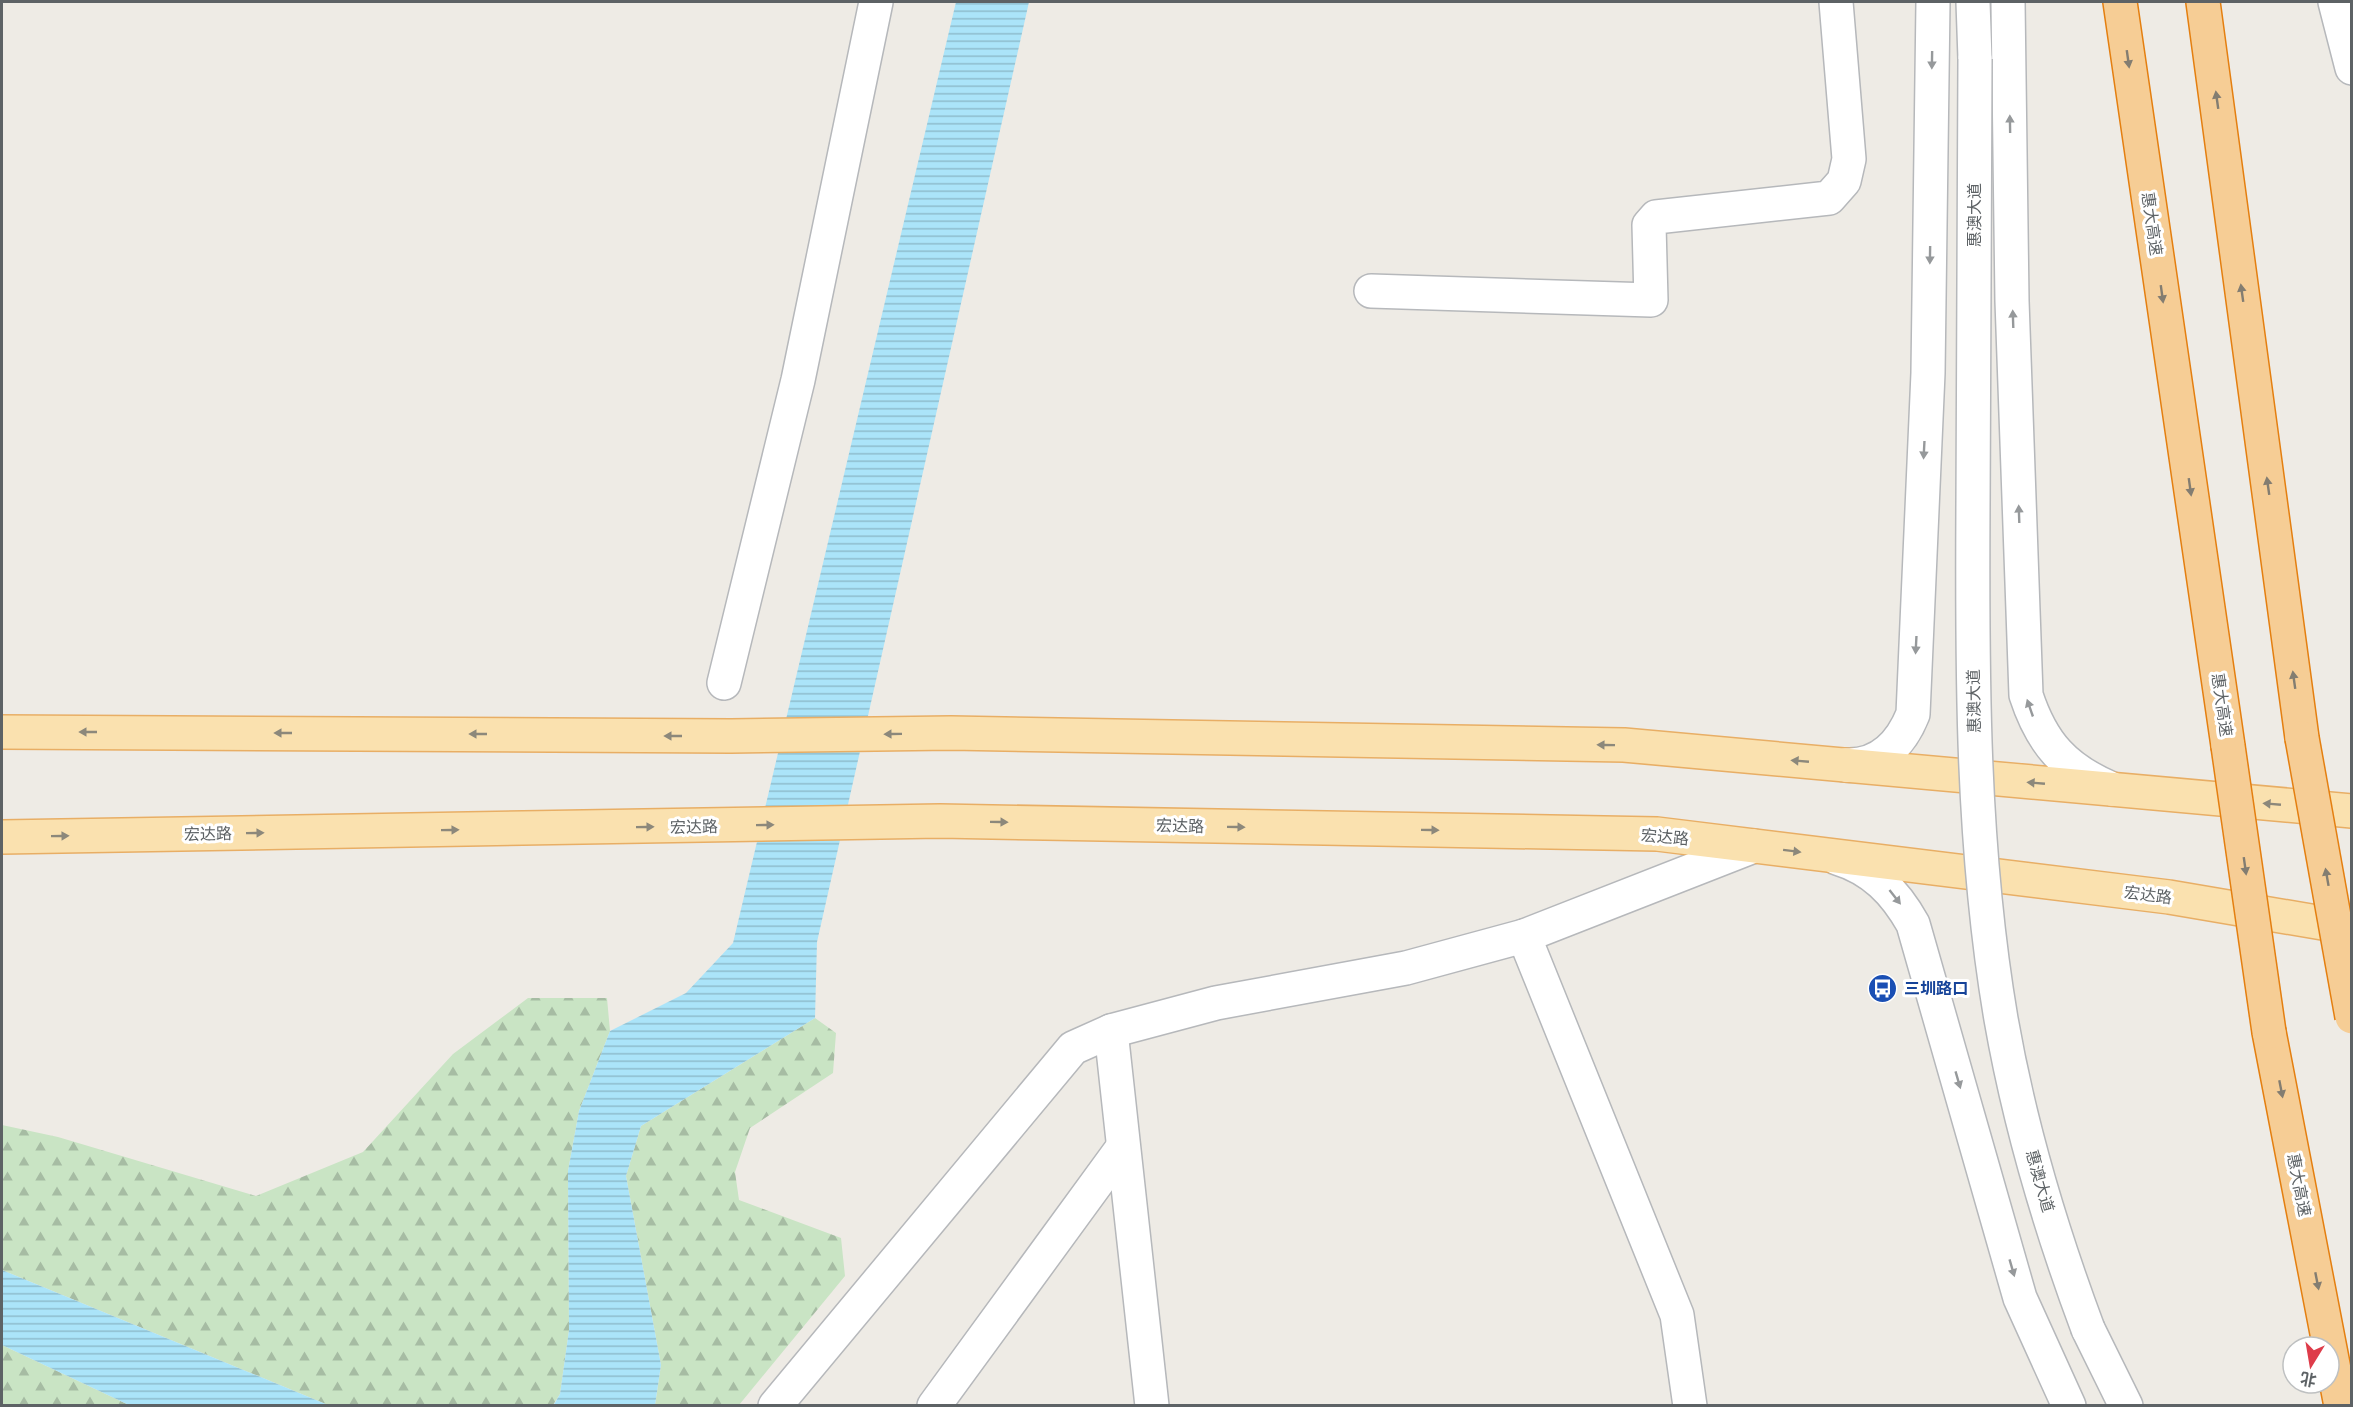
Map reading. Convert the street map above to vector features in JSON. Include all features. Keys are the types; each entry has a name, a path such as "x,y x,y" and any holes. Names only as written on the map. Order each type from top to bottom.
{"highway":[{"name":"惠大高速","path":"2120,2 2270,1032 2342,1406"},
{"path":"2203,2 2302,738 2352,1017"}],"main road":[{"path":"2,732 731,736 951,733 1624,745 2352,811"},
{"name":"宏达路","path":"2,837 940,821 1657,834 2169,897 2352,928"}],"street":[{"path":"724,683 798,380 876,2"},
{"path":"1371,291 1651,300 1649,225 1656,217 1829,198 1844,181 1849,159 1836,2"},
{"path":"1836,764 1853,765 1870,762 1884,755 1897,744 1907,730 1913,714 1928,373 1933,2"},
{"name":"惠澳大道","path":"1973,2 1975,59 1974,710 1984,896 2001,1019 2028,1139 2062,1259 2088,1329 2126,1406"},
{"path":"2008,2 2013,313 2026,695 2038,726 2058,755 2074,770 2114,789"},
{"path":"2335,2 2352,68"},
{"path":"775,1406 1072,1048 1111,1031 1216,1003 1406,968 1524,936 1754,846"},
{"path":"1829,856 1851,863 1871,874 1889,888 1913,924 2020,1298 2069,1406"},
{"path":"1524,936 1677,1315 1690,1406"},
{"path":"1111,1031 1152,1406"},
{"path":"934,1406 1123,1147"}],"green space":[{"path":"528,998 607,998 610,1031 579,1111 568,1171 569,1330 560,1394 553,1405 328,1405 2,1270 2,1125 58,1137 256,1196 363,1152 453,1054"},
{"path":"815,1018 836,1033 833,1073 750,1128 735,1172 739,1200 841,1238 845,1276 739,1405 655,1405 661,1365 626,1176 641,1126"},
{"path":"2,1345 129,1405 2,1405"}],"water":[{"path":"956,2 1029,2 817,942 815,1018 641,1126 626,1176 661,1365 655,1405 553,1406 560,1394 569,1330 568,1171 579,1111 610,1031 686,993 733,943"},
{"path":"2,1270 328,1405 129,1405 2,1345"}],"place":[{"name":"三圳路口","path":"1883,988"}]}
